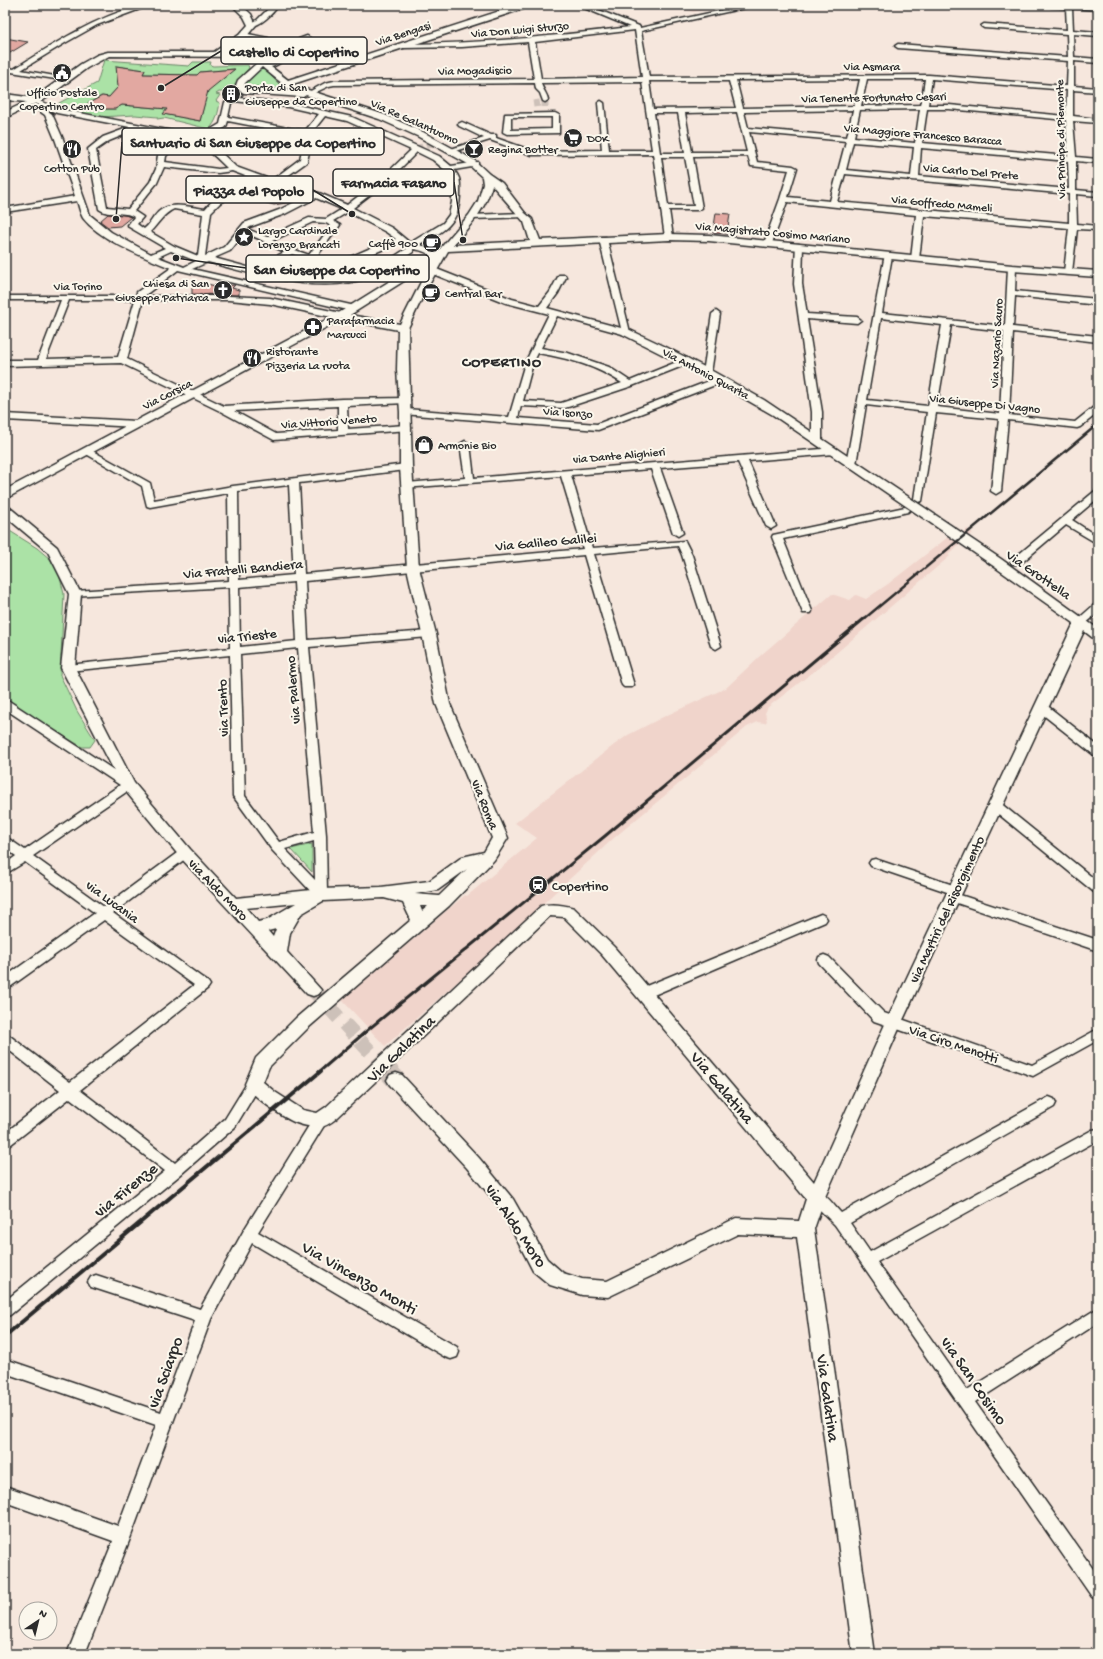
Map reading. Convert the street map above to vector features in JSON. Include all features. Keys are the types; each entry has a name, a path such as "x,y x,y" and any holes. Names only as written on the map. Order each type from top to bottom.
{"street":[{"path":"15,71 92,24 123,12 148,5"},
{"path":"236,5 248,16 252,25"},
{"path":"215,55 243,36 252,25 259,21 276,5"},
{"name":"Via Bengasi","path":"287,83 526,5"},
{"path":"580,5 635,27 646,79 669,236"},
{"name":"Via Don Luigi Sturzo","path":"404,46 432,46 531,40 635,27 656,26 755,5"},
{"path":"1051,5 1098,8"},
{"name":"Via Principe di Piemonte","path":"1068,272 1072,226 1072,159 1069,119 1071,59 1069,6"},
{"path":"984,26 1098,34"},
{"path":"243,36 266,39 266,44 270,48 267,56 260,61 241,82 239,88 244,90 294,92"},
{"name":"Via Re Galantuomo","path":"243,36 245,46 260,61 287,83 294,92 308,94 382,117 452,150 474,164 486,176 499,185 522,215 529,221 536,243"},
{"path":"5,115 33,103 95,58 108,54 215,55 260,61 281,60 301,40 307,38"},
{"path":"531,40 536,80 539,89 543,92 545,100"},
{"path":"898,46 1098,61"},
{"path":"5,69 66,80"},
{"path":"833,204 864,77"},
{"path":"914,178 929,77"},
{"name":"Via Asmara","path":"646,79 929,77 1098,90"},
{"path":"732,78 754,164 793,168 784,199 768,243"},
{"name":"Via Mogadiscio","path":"308,94 327,84 334,83 646,79"},
{"path":"536,100 536,93 539,89"},
{"path":"199,140 223,125 228,102 244,90"},
{"path":"16,98 46,95"},
{"path":"46,95 48,107"},
{"path":"5,96 48,107 57,111 182,135 199,140 209,146 233,169"},
{"path":"16,98 20,109"},
{"path":"139,217 132,225 170,248 204,260 290,278 326,281 347,280 375,272 444,226 449,222 453,215 456,202 456,178 449,169 436,158 349,119 288,105 234,99"},
{"path":"33,103 48,114 58,138 78,198 86,216 94,225 106,234 151,257 180,269 280,293 352,308"},
{"path":"601,103 606,152"},
{"name":"Via Tenente Fortunato Cesari","path":"650,111 925,106 949,107 1098,122"},
{"path":"452,150 507,132 556,131 555,115 546,111 507,115 507,132"},
{"path":"665,208 698,208 681,111"},
{"path":"273,182 304,160 308,134 324,113"},
{"path":"225,118 308,134"},
{"path":"462,124 490,138 532,154 606,152 689,155 752,154"},
{"path":"136,127 106,139 92,149 103,208 108,210 130,211 139,217 158,221"},
{"name":"Via Maggiore Francesco Baracca","path":"746,130 1098,161"},
{"path":"505,143 528,132"},
{"path":"130,211 153,183 161,164 162,155 182,135"},
{"path":"267,240 312,220 327,220 349,209 389,176 416,149"},
{"path":"161,164 218,171 233,169"},
{"path":"449,169 474,164"},
{"name":"Via Antonio Quarta","path":"233,169 254,177 316,195 349,209 367,220 389,230 429,265 509,301 626,332 686,361 758,401 817,438 852,464 961,538"},
{"name":"Via Carlo Del Prete","path":"842,172 1098,194"},
{"path":"341,316 403,328 429,265 472,217 486,193 488,184 486,176"},
{"path":"204,260 207,212 216,201 254,177"},
{"path":"486,193 498,192 506,194"},
{"path":"5,363 122,360 140,294 180,269 227,249 242,229 247,225 282,212 316,195"},
{"path":"5,210 78,198"},
{"name":"Via Goffredo Mameli","path":"784,199 920,213 1098,228"},
{"path":"146,233 158,221 157,218 173,207 207,212"},
{"path":"915,259 920,213"},
{"path":"472,217 522,215"},
{"path":"242,229 260,235 291,252 311,258 336,225 327,220"},
{"name":"Via Magistrato Cosimo Mariano","path":"445,248 669,236 768,243 915,259 1098,274"},
{"path":"603,239 626,332"},
{"path":"344,263 383,246 402,240"},
{"path":"799,246 798,284 817,412 817,438"},
{"path":"151,257 170,248"},
{"path":"251,270 291,252"},
{"path":"852,464 888,256"},
{"name":"Via Corsica","path":"5,495 341,316 352,308 429,265"},
{"name":"Via Nazario Sauro","path":"996,491 1004,418 1012,268"},
{"path":"542,310 554,293 562,277"},
{"path":"270,301 280,293"},
{"path":"1010,293 1098,302"},
{"name":"Via Torino","path":"5,298 229,298 270,301 341,316"},
{"path":"41,362 66,298"},
{"path":"513,420 529,363 554,313"},
{"path":"707,372 716,314"},
{"path":"878,315 1098,339"},
{"path":"803,316 857,320"},
{"path":"920,498 932,410 947,323"},
{"name":"via Roma","path":"254,1084 262,1062 302,1023 443,902 489,856 500,838 443,704 429,634 413,568 406,467 403,328"},
{"path":"535,350 565,355 606,369 629,384"},
{"name":"Via Vittorio Veneto","path":"122,360 223,409 274,437 406,428"},
{"path":"518,403 562,406 629,384 686,361"},
{"name":"Via Isonzo","path":"406,412 598,427 720,380"},
{"path":"223,409 405,400"},
{"path":"342,402 343,432"},
{"name":"Via Giuseppe Di Vagno","path":"863,402 1077,425 1098,408"},
{"path":"5,417 136,424"},
{"path":"465,444 470,481"},
{"path":"86,451 147,484 150,504 233,489 406,467"},
{"name":"via Dante Alighieri","path":"407,486 834,451"},
{"path":"742,459 772,526"},
{"path":"654,465 687,555 716,646"},
{"path":"565,473 628,685"},
{"name":"via Palermo","path":"294,482 303,644 320,835 321,895"},
{"name":"via Trento","path":"233,489 239,796 276,847 321,895"},
{"path":"1016,562 1098,493"},
{"path":"5,510 53,550 75,594 68,668"},
{"path":"807,611 777,536 905,510"},
{"path":"1066,520 1098,541"},
{"path":"5,521 24,527"},
{"name":"Via Galileo Galilei","path":"413,568 588,552 680,538"},
{"name":"Via Grottella","path":"961,538 1098,635"},
{"name":"Via Fratelli Bandiera","path":"75,594 234,584 413,568"},
{"path":"1081,622 1098,607"},
{"name":"via Martiri del Risorgimento","path":"816,1197 953,893 1081,622"},
{"name":"via Trieste","path":"68,668 235,650 429,634"},
{"name":"via Aldo Moro","path":"68,668 128,785 185,853 313,990"},
{"path":"5,704 128,785 5,870"},
{"path":"1041,707 1098,752"},
{"path":"995,805 1098,889"},
{"path":"276,847 320,835"},
{"name":"via Lucania","path":"5,842 203,985 70,1090"},
{"path":"5,984 185,853"},
{"path":"234,904 294,904 321,895 381,893 433,886 468,861 489,856"},
{"path":"875,863 953,893 1094,943 1098,946"},
{"path":"433,886 443,902"},
{"path":"381,893 409,899 443,902"},
{"path":"409,899 420,922"},
{"path":"255,928 271,924 294,904"},
{"path":"279,953 282,932 294,904"},
{"name":"Via Galatina","path":"320,1120 332,1112 402,1047 482,968 547,910 568,912 608,951 816,1197 805,1229 864,1654"},
{"path":"644,993 822,919"},
{"name":"Via Ciro Menotti","path":"824,960 879,1017 1033,1071 1098,1034"},
{"path":"5,1040 175,1171"},
{"name":"via Aldo Moro","path":"396,1080 478,1169 507,1204 540,1265 557,1280 582,1288 608,1289 736,1226 805,1229"},
{"path":"254,1084 281,1106 299,1117 320,1120"},
{"name":"via Firenze","path":"5,1310 175,1171 230,1123 254,1084"},
{"path":"5,1141 70,1090"},
{"path":"840,1221 1049,1103"},
{"name":"via Sciarpo","path":"76,1654 123,1536 204,1318 249,1234 320,1120"},
{"path":"868,1260 1097,1134"},
{"name":"via San Cosimo","path":"816,1197 840,1221 868,1260 1098,1591"},
{"name":"Via Vincenzo Monti","path":"249,1234 452,1352"},
{"path":"96,1282 204,1318"},
{"path":"966,1399 1098,1315"},
{"path":"5,1366 166,1421"},
{"path":"5,1494 123,1536"}],"shaded area":[{"path":"675,5 729,5 693,12"},
{"path":"967,529 973,533 948,555 950,556 821,666 768,707 765,713 767,721 765,723 758,722 747,727 615,837 472,969 385,1046 342,1000 465,895 467,896 537,838 515,823 614,745 628,735 663,717 726,688 761,655 832,594 850,600 856,595 866,599 888,584 948,537 954,540"}],"green space":[{"path":"248,37 262,39 267,50 267,55 261,56 247,43"},
{"path":"104,60 189,66 193,62 211,62 210,65 213,66 248,65 249,68 233,88 216,94 220,95 216,101 220,103 218,113 209,129 164,118 157,119 157,117 135,115 100,117 56,108 59,103 97,83","holes":["116,66 145,70 143,74 197,75 200,72 234,69 221,80 210,80 200,121 164,114 167,109 122,105 115,109 79,109 101,96 109,97 126,78"]},
{"path":"261,68 263,68 285,90 244,87 244,85"},
{"path":"5,528 37,548 50,559 59,574 64,594 60,675 77,711 95,740 90,747 82,747 5,700"},
{"path":"312,844 312,872 291,849"}],"building":[{"path":"5,38 28,42 5,56"},
{"path":"116,66 145,70 143,74 197,75 200,72 235,69 208,91 200,121 163,114 167,109 122,105 115,109 78,109 102,96 109,97 118,87"},
{"path":"249,186 300,198 292,202 274,205 233,196"},
{"path":"716,213 730,214 727,234 713,233"},
{"path":"108,214 125,215 131,217 120,226 108,227 100,221"},
{"name":"Chiesa di San Giuseppe Patriarca","path":"207,284 216,286 235,285 232,288 239,290 239,295 192,294 192,287 204,286"}],"tunnel":[{"path":"536,100 537,107"},
{"path":"545,100 545,107"},
{"path":"416,149 437,142"},
{"path":"313,990 389,1072"},
{"path":"388,1071 396,1080"}],"railway":[{"path":"864,619 1098,424"},
{"path":"319,1072 370,1028 605,836 865,618"},
{"path":"5,1336 321,1071"}],"place":[{"name":"Ufficio Postale Copertino Centro","path":"62,73"},
{"name":"Castello di Copertino","path":"161,88"},
{"name":"Porta di San Giuseppe da Copertino","path":"231,94"},
{"name":"DOK","path":"573,138"},
{"name":"Cotton Pub","path":"72,149"},
{"name":"Regina Botter","path":"474,149"},
{"name":"Piazza del Popolo","path":"352,214"},
{"name":"Santuario di San Giuseppe da Copertino","path":"116,219"},
{"name":"Largo Cardinale Lorenzo Brancati","path":"244,237"},
{"name":"Farmacia Fasano","path":"463,240"},
{"name":"Caffè 900","path":"432,243"},
{"name":"San Giuseppe da Copertino","path":"176,258"},
{"name":"Chiesa di San Giuseppe Patriarca","path":"223,290"},
{"name":"Central Bar","path":"431,293"},
{"name":"Parafarmacia Marcucci","path":"313,327"},
{"name":"Ristorante Pizzeria La ruota","path":"252,358"},
{"name":"Armonie Bio","path":"424,445"},
{"name":"Copertino","path":"538,885"}],"district":[{"name":"COPERTINO","path":"502,361"}]}
